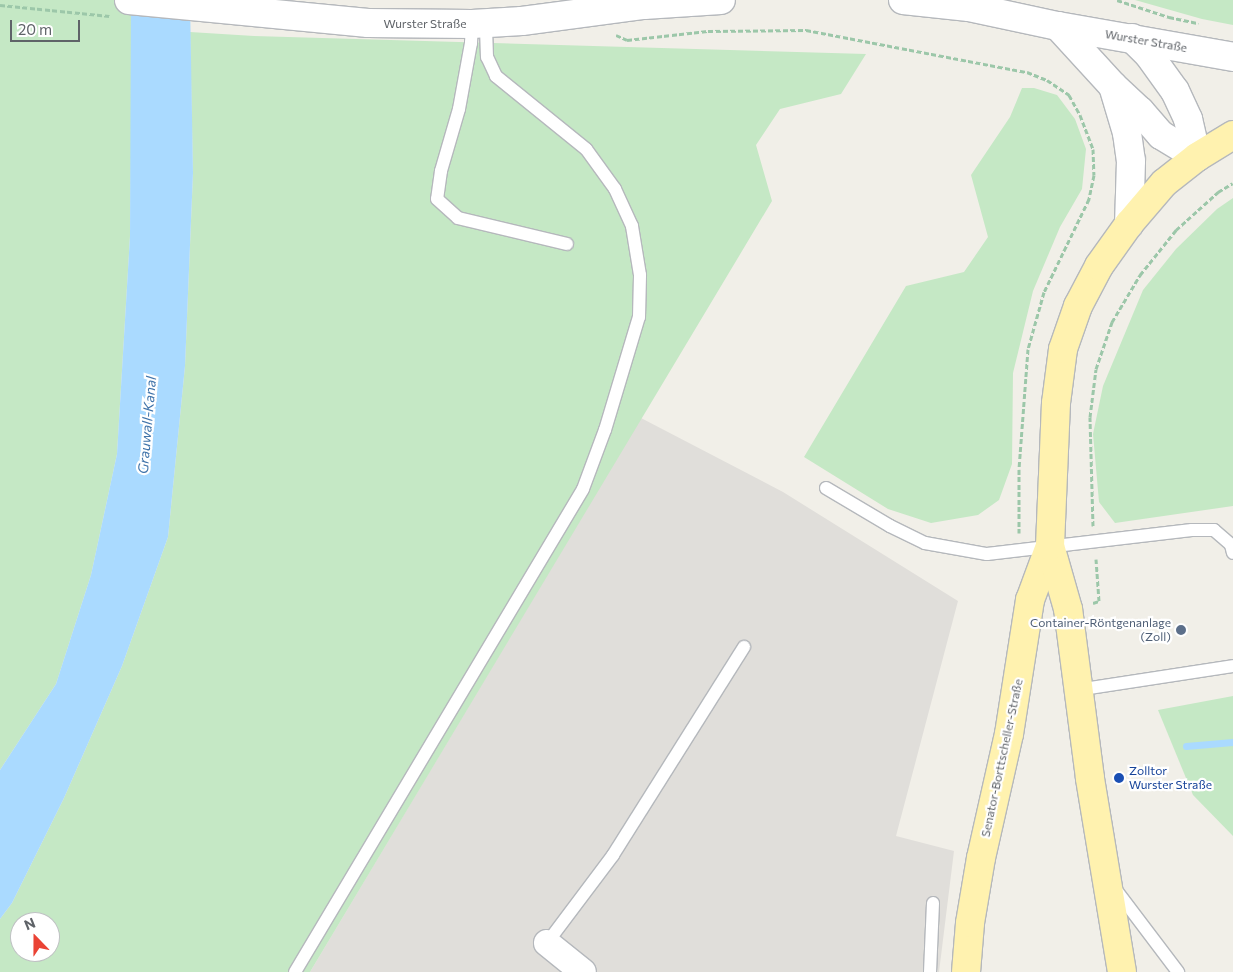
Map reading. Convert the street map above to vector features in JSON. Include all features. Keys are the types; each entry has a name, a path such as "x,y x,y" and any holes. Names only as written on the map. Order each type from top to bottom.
{"main road":[{"name":"Wurster Straße","path":"129,0 368,24 479,24 522,21 644,5 722,0"},
{"name":"Wurster Straße","path":"903,0 969,7 1058,26 1233,57"},
{"path":"1058,26 1113,86 1140,111 1161,136 1197,157"},
{"path":"1132,38 1149,55 1175,91 1188,119 1197,157"},
{"path":"1113,86 1127,133 1131,161 1129,224"},
{"path":"1197,157 1233,135"},
{"name":"Senator-Borttscheller-Straße","path":"966,972 970,923 978,876 1009,734 1030,600 1050,546 1056,404 1063,349 1082,298 1099,266 1129,224 1164,183 1197,157"},
{"name":"Senator-Borttscheller-Straße","path":"1050,546 1068,609 1077,690 1105,875 1122,972"}],"street":[{"path":"547,943 572,969"}],"lane":[{"path":"479,24 471,43 459,109 441,171 437,199 458,218 567,244"},
{"path":"295,972 583,489 605,430 639,317 640,275 632,226 615,189 586,149 496,76 487,57 479,24"},
{"path":"826,488 890,526 926,542 987,554 1192,530 1214,530 1231,544 1233,553"},
{"path":"547,943 613,855 744,647"},
{"path":"1077,690 1233,666"},
{"path":"1105,875 1178,972"},
{"path":"930,972 933,903"}],"path":[{"path":"1117,0 1169,16 1206,24"},
{"path":"0,5 84,14"},
{"path":"613,34 627,40 708,31 806,30 1027,72 1047,80 1069,96 1080,116 1093,149 1094,175 1089,199 1044,292 1028,349 1018,469 1019,550"},
{"path":"1068,609 1099,601 1089,465 1090,417 1096,369 1112,322 1140,275 1176,230 1218,192 1233,183"}],"shaded area":[{"path":"641,418 783,492 958,601 896,836 954,851 939,972 310,972"}],"green space":[{"path":"0,0 131,0 132,78 130,236 117,454 91,575 56,684 0,770"},
{"path":"1135,0 1233,0 1233,25 1202,19"},
{"path":"190,32 254,36 866,54 841,94 780,109 756,145 772,201 310,972 0,972 0,919 12,903 64,798 122,666 168,537 185,366 193,173"},
{"path":"1022,88 1034,88 1057,95 1075,119 1086,149 1082,189 1060,227 1033,291 1013,373 1012,464 999,500 978,515 931,523 888,509 804,457 906,286 964,272 988,237 971,175 1010,117"},
{"path":"1233,198 1233,506 1115,523 1099,502 1093,434 1103,386 1143,290 1176,249 1217,209"},
{"path":"1233,696 1233,836 1193,795 1158,710"}],"water":[{"name":"Grauwall-Kanal","path":"131,0 190,0 193,173 185,366 168,537 122,666 64,798 12,903 0,919 0,770 56,684 91,575 117,454 130,236"}],"waterway":[{"path":"1186,746 1233,742"}],"place":[{"name":"Container-Röntgenanlage (Zoll)","path":"1181,630"},
{"name":"Zolltor Wurster Straße","path":"1119,778"}]}
